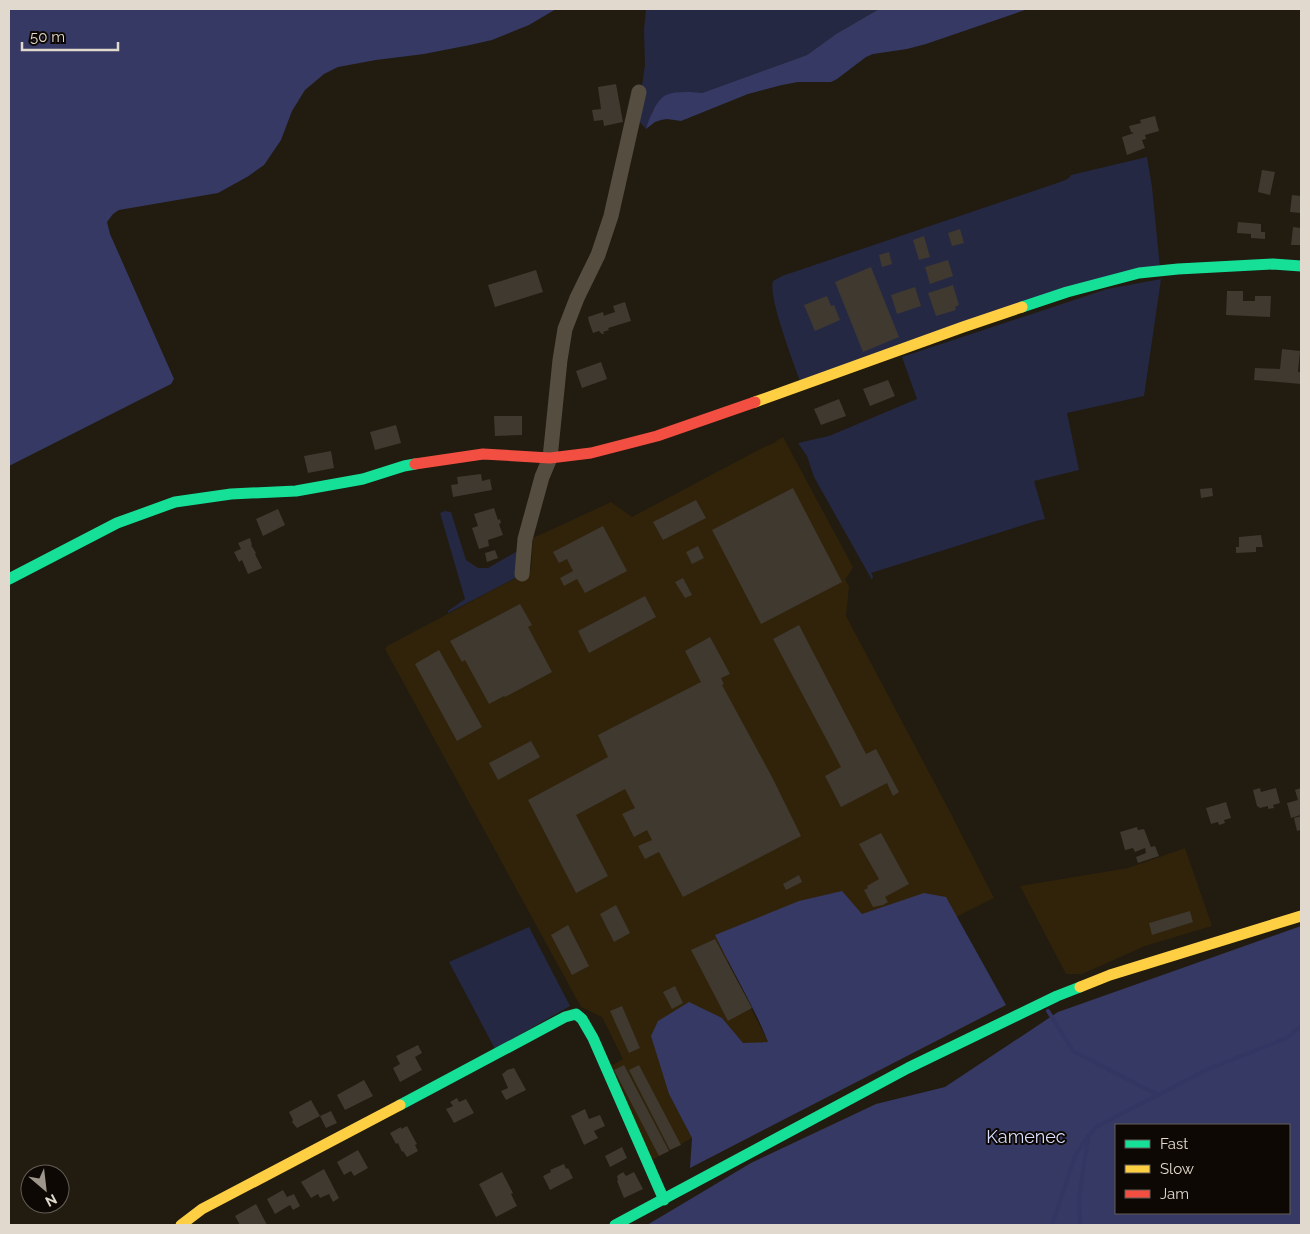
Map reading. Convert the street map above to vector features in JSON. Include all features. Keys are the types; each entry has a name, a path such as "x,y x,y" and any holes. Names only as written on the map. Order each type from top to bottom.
{"street":[{"path":"522,574 525,539 542,477 550,458 560,360 566,329 577,298 598,255 611,216 639,92"},
{"path":"9,579 117,523 175,502 230,494 296,491 363,479 404,466 484,454 550,458 590,453 657,436 980,321 1067,292 1139,273 1273,264 1301,266"},
{"path":"616,1225 908,1068 1057,996 1110,975 1301,916"},
{"path":"181,1225 202,1209 565,1017 576,1014 582,1019 593,1038 664,1200"}],"shaded area":[{"path":"646,9 879,9 836,34 807,55 702,93 688,92 653,110 646,129 637,119 645,65 644,30"},
{"path":"1147,157 1160,268 800,381 774,301 773,281 782,276 1063,181 1071,175"},
{"path":"1161,279 1144,396 1067,413 1079,470 1034,481 1045,519 871,573 873,576 872,580 814,477 807,456 798,443 829,436 917,399 902,357 1107,289"},
{"path":"783,437 853,567 845,579 849,587 846,616 994,898 846,972 727,961 768,1042 669,1094 692,1138 647,1163 606,1069 623,1059 602,1017 581,1007 385,649 387,646 531,570 533,538 611,502 632,517"},
{"path":"445,511 451,512 466,560 478,568 488,568 519,550 517,577 448,613 448,611 465,599 440,513"},
{"path":"1185,848 1212,926 1145,946 1082,974 1066,974 1020,886 1128,868"},
{"path":"529,927 570,1006 495,1049 449,962"}],"green space":[{"path":"9,9 556,9 529,25 492,40 424,54 338,67 324,74 305,90 292,111 281,140 264,165 247,177 218,193 119,210 113,214 107,222 110,234 174,379 171,384 9,466"},
{"path":"879,9 1028,9 926,44 873,54 831,82 798,82 782,85 748,94 681,121 661,120 646,129 656,105 662,97 679,92 702,93 807,55 836,34"},
{"path":"842,891 862,914 924,893 946,897 1006,1005 690,1168 692,1138 669,1094 651,1036 658,1021 689,1002 722,1018 743,1043 768,1042 715,935 799,901"},
{"name":"Kamenec","path":"1301,926 1301,1225 647,1225 751,1163 876,1104 945,1087 1058,1012"}],"building":[{"path":"616,84 623,122 604,126 603,120 594,121 592,110 601,109 598,87"},
{"path":"1155,116 1159,131 1145,135 1146,139 1142,140 1145,148 1127,155 1122,137 1134,133 1131,132 1129,126 1141,123 1140,120"},
{"path":"1262,170 1275,172 1270,195 1258,192"},
{"path":"1292,195 1301,196 1301,213 1290,212"},
{"path":"1238,222 1261,224 1261,232 1265,232 1265,239 1251,238 1251,234 1237,233"},
{"path":"1293,227 1301,228 1301,245 1291,245"},
{"path":"960,229 964,243 952,246 948,233"},
{"path":"924,236 930,257 919,260 913,240"},
{"path":"889,252 892,264 882,267 879,255"},
{"path":"948,260 953,276 930,284 925,267"},
{"path":"871,267 899,337 863,352 835,282"},
{"path":"536,270 543,292 495,307 488,285"},
{"path":"953,285 959,305 955,307 956,310 936,316 928,293"},
{"path":"915,287 921,306 897,314 891,295"},
{"path":"1227,291 1243,291 1243,301 1255,301 1255,296 1271,296 1270,317 1226,315"},
{"path":"827,296 831,306 834,305 840,320 815,331 804,305"},
{"path":"625,302 631,321 608,328 609,330 603,332 604,334 599,331 593,333 588,317 603,312 604,316 615,312 613,306"},
{"path":"1282,349 1300,351 1298,372 1301,372 1301,384 1254,380 1255,368 1280,369"},
{"path":"601,362 607,379 582,388 576,371"},
{"path":"888,380 895,396 870,406 863,389"},
{"path":"839,399 846,416 821,425 814,409"},
{"path":"494,416 522,416 522,435 495,436"},
{"path":"396,425 401,443 375,450 370,432"},
{"path":"331,451 334,468 308,473 304,456"},
{"path":"481,474 482,481 490,479 492,490 453,497 451,485 458,484 457,477"},
{"path":"793,488 842,582 761,624 712,530"},
{"path":"1212,488 1213,496 1201,498 1200,489"},
{"path":"696,500 706,518 663,540 653,522"},
{"path":"494,508 498,520 500,519 501,523 499,524 503,535 488,540 489,546 479,549 472,528 478,526 474,514"},
{"path":"278,509 285,525 263,536 256,519"},
{"path":"603,526 627,571 585,593 577,579 564,586 560,578 573,571 567,559 559,563 553,552"},
{"path":"1261,535 1263,547 1256,547 1256,552 1236,553 1236,547 1239,547 1239,537"},
{"path":"250,538 251,545 262,568 248,574 242,560 239,562 234,552 241,549 238,543"},
{"path":"698,546 704,558 692,564 686,552"},
{"path":"495,550 498,558 487,562 485,553"},
{"path":"683,578 692,595 685,598 675,582"},
{"path":"645,596 656,617 589,653 578,631"},
{"path":"520,604 532,625 528,627 552,672 489,704 465,660 462,662 450,641"},
{"path":"799,625 866,754 876,749 899,792 893,796 887,783 841,807 825,776 841,767 773,639"},
{"path":"710,637 730,674 721,678 724,684 722,685 772,777 801,836 683,897 659,852 645,859 638,846 652,840 647,830 634,837 622,814 635,808 625,789 576,815 608,876 576,893 528,800 608,757 598,735 701,682 685,651"},
{"path":"439,650 482,727 457,741 415,664"},
{"path":"531,741 540,757 498,780 489,763"},
{"path":"1260,788 1261,792 1276,788 1280,803 1273,805 1274,808 1268,809 1268,806 1260,808 1257,806 1253,790"},
{"path":"1301,788 1301,815 1291,818 1287,803 1298,800 1295,790"},
{"path":"1226,802 1231,818 1224,820 1225,823 1219,825 1218,822 1211,824 1206,808"},
{"path":"1301,816 1301,830 1297,831 1294,818"},
{"path":"1137,827 1138,830 1144,829 1151,847 1155,846 1159,856 1138,863 1136,857 1146,853 1145,848 1135,852 1133,848 1125,850 1120,832"},
{"path":"881,833 909,884 885,897 888,902 873,907 864,890 879,879 859,844"},
{"path":"799,875 802,882 786,890 783,884"},
{"path":"616,905 630,933 614,942 600,914"},
{"path":"1190,911 1193,922 1152,935 1149,923"},
{"path":"568,925 589,966 572,975 551,935"},
{"path":"715,939 752,1008 728,1021 691,950"},
{"path":"675,986 683,1003 672,1009 663,992"},
{"path":"622,1006 640,1048 629,1053 610,1011"},
{"path":"418,1045 422,1053 415,1057 422,1070 400,1082 393,1068 400,1064 396,1056"},
{"path":"624,1065 669,1151 659,1156 614,1070"},
{"path":"639,1065 681,1145 670,1150 629,1070"},
{"path":"514,1068 526,1090 506,1100 501,1091 508,1088 502,1074"},
{"path":"364,1080 373,1096 345,1110 337,1095"},
{"path":"457,1098 459,1102 466,1099 474,1113 454,1123 446,1109 453,1106 450,1102"},
{"path":"311,1100 320,1116 297,1128 292,1122 293,1120 289,1112"},
{"path":"585,1109 589,1119 600,1115 605,1126 594,1131 598,1138 584,1145 571,1116"},
{"path":"331,1111 337,1123 326,1128 320,1116"},
{"path":"407,1126 417,1144 415,1145 418,1151 407,1157 390,1133"},
{"path":"622,1147 627,1158 610,1167 605,1156"},
{"path":"358,1150 368,1168 354,1176 351,1171 344,1175 337,1162"},
{"path":"564,1164 573,1178 550,1190 543,1176 551,1172 550,1170"},
{"path":"324,1169 339,1198 333,1202 329,1194 320,1198 318,1194 311,1198 301,1182"},
{"path":"502,1172 513,1193 511,1194 517,1206 496,1217 479,1184"},
{"path":"623,1172 626,1176 634,1172 643,1189 624,1198 617,1181 617,1176"},
{"path":"283,1190 287,1197 294,1194 300,1206 293,1210 290,1205 275,1214 267,1199"},
{"path":"256,1204 267,1225 240,1225 235,1216"}],"waterway":[{"path":"1048,1011 1073,1051 1158,1095"},
{"path":"1052,1225 1075,1156 1096,1127 1206,1070 1287,1038 1301,1026"},
{"path":"1080,1225 1079,1198 1088,1138"}],"traffic: fast":[{"path":"1022,307 1067,292 1139,273 1273,264 1301,266"},
{"path":"9,579 117,523 175,502 231,494 296,491 363,479 415,464"},
{"path":"615,1225 908,1068 1057,996 1080,987"},
{"path":"400,1105 565,1017 576,1014 582,1019 593,1038 664,1200"}],"traffic: slow":[{"path":"755,402 1022,307"},
{"path":"1080,987 1110,975 1301,916"},
{"path":"181,1225 202,1209 400,1105"}],"traffic: jam":[{"path":"415,464 483,454 550,458 591,453 657,436 755,402"}]}
